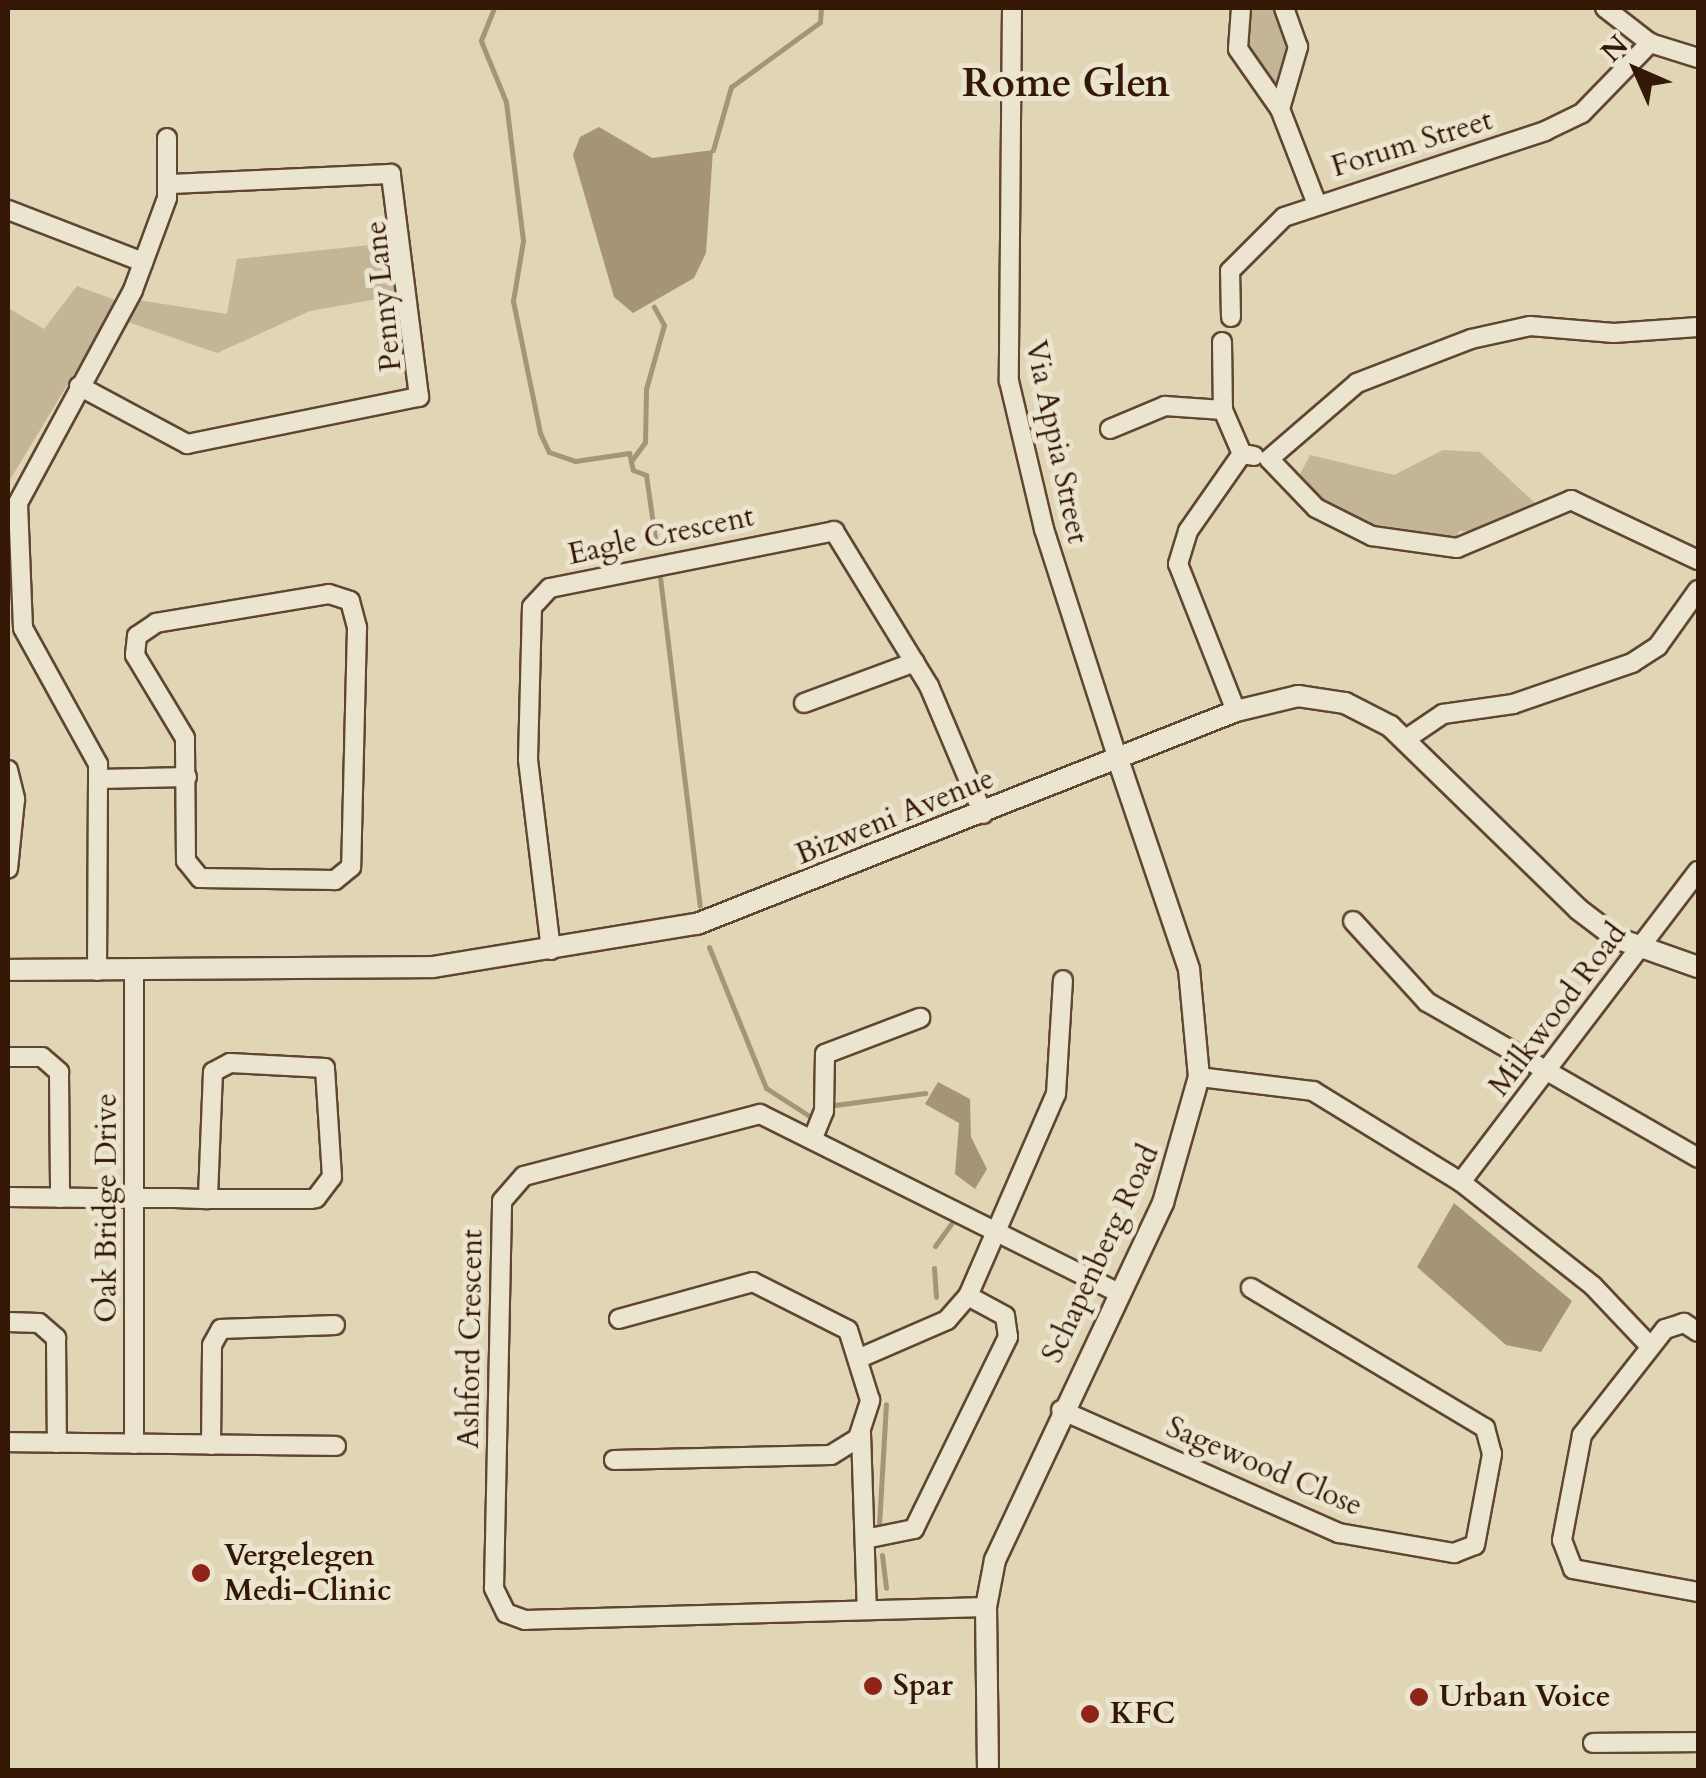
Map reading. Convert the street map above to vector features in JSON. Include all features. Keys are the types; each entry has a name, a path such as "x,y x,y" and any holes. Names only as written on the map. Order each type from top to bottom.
{"street":[{"name":"Via Appia Street","path":"1012,8 1008,370 1044,530 1118,759"},
{"path":"1241,8 1238,49 1280,109 1316,202"},
{"path":"1280,109 1298,48 1284,8"},
{"path":"1605,8 1650,43 1698,58"},
{"name":"Forum Street","path":"1231,317 1225,284 1240,255 1316,202 1557,125 1582,113 1650,43"},
{"path":"97,971 99,779 92,746 23,628 13,495 80,386 142,262 170,184 166,138"},
{"name":"Penny Lane","path":"80,386 187,444 419,397 391,174 170,184"},
{"path":"8,210 142,262"},
{"path":"1269,458 1357,382 1471,339 1530,326 1614,334 1698,327"},
{"path":"1222,342 1223,410 1242,454"},
{"path":"1110,428 1165,406 1223,410"},
{"path":"1242,454 1269,458 1316,508 1372,536 1468,546 1571,500 1698,560"},
{"path":"1236,711 1178,564 1188,531 1242,454"},
{"name":"Eagle Crescent","path":"551,950 528,786 531,614 544,591 828,529 915,662 983,814"},
{"path":"1406,739 1443,714 1513,704 1632,663 1658,646 1698,590"},
{"path":"330,594 350,601 357,628 349,870 335,880 196,876 186,861 187,777 183,732 135,655 141,630 330,594"},
{"path":"804,704 915,662"},
{"name":"Bizweni Avenue","path":"8,970 379,971 551,950 735,912 1282,696 1346,703 1406,739 1578,908 1639,948 1698,967"},
{"name":"Schapenberg Road","path":"988,1770 986,1608 1003,1536 1175,1174 1199,1076 1189,970 1118,759"},
{"path":"8,770 8,868"},
{"path":"99,779 187,777"},
{"name":"Milkwood Road","path":"1461,1182 1698,871"},
{"path":"1353,921 1427,1002 1544,1073 1698,1158"},
{"name":"Oak Bridge Drive","path":"134,972 134,1444"},
{"path":"862,1357 947,1320 968,1296 1056,1094 1062,980"},
{"path":"814,1138 824,1111 824,1054 920,1018"},
{"path":"8,1056 42,1057 59,1072 60,1198"},
{"path":"8,1197 208,1199 326,1192 328,1070 230,1062 213,1072 208,1199"},
{"path":"1199,1076 1307,1088 1461,1182 1593,1286 1650,1346"},
{"name":"Ashford Crescent","path":"986,1608 525,1620 506,1613 494,1588 507,1192 524,1176 748,1116 814,1138 1119,1293"},
{"path":"619,1319 753,1282 842,1324 862,1357 870,1387 861,1433 867,1610"},
{"name":"Sagewood Close","path":"1061,1410 1339,1533 1454,1553 1475,1545 1492,1454 1485,1428 1251,1288"},
{"path":"865,1539 914,1528 1008,1338 1005,1316 968,1296"},
{"path":"8,1322 39,1323 58,1343 57,1443"},
{"path":"1698,1332 1678,1323 1650,1346 1582,1435 1562,1552 1586,1573 1698,1592"},
{"path":"212,1444 212,1345 221,1329 335,1325"},
{"path":"614,1460 831,1456 861,1433"},
{"path":"8,1442 336,1446"},
{"path":"1593,1743 1698,1742"}],"shaded area":[{"path":"1250,8 1274,8 1291,42 1277,88 1244,46"},
{"path":"599,127 652,158 713,150 706,253 694,278 633,313 614,297 573,155 580,137"},
{"path":"399,242 405,294 310,311 217,353 128,322 138,300 227,314 237,259"},
{"path":"77,286 118,301 8,483 8,308 44,329"},
{"path":"1443,450 1480,452 1536,504 1493,533 1459,531 1455,543 1394,534 1396,527 1385,536 1333,516 1298,478 1310,455 1394,475"},
{"path":"938,1082 970,1099 971,1137 987,1169 975,1189 955,1174 959,1123 925,1104"},
{"path":"1454,1203 1572,1301 1541,1352 1506,1345 1417,1267"}],"waterway":[{"path":"494,8 481,41 506,102 523,241 513,301 540,433 549,452 575,461 629,453 633,470 646,475 656,545"},
{"path":"713,150 731,87 820,22 821,8"},
{"path":"632,460 645,442 646,389 664,325 654,307"},
{"path":"660,577 700,906"},
{"path":"709,947 766,1088 811,1117"},
{"path":"835,1105 925,1093"},
{"path":"935,1246 954,1220"},
{"path":"934,1268 936,1297"},
{"path":"879,1525 886,1404"},
{"path":"882,1555 886,1588"}],"place":[{"name":"Vergelegen Medi-Clinic","path":"201,1573"},
{"name":"Spar","path":"873,1686"},
{"name":"Urban Voice","path":"1419,1697"},
{"name":"KFC","path":"1090,1714"}],"district":[{"name":"Rome Glen","path":"1066,84"}]}
